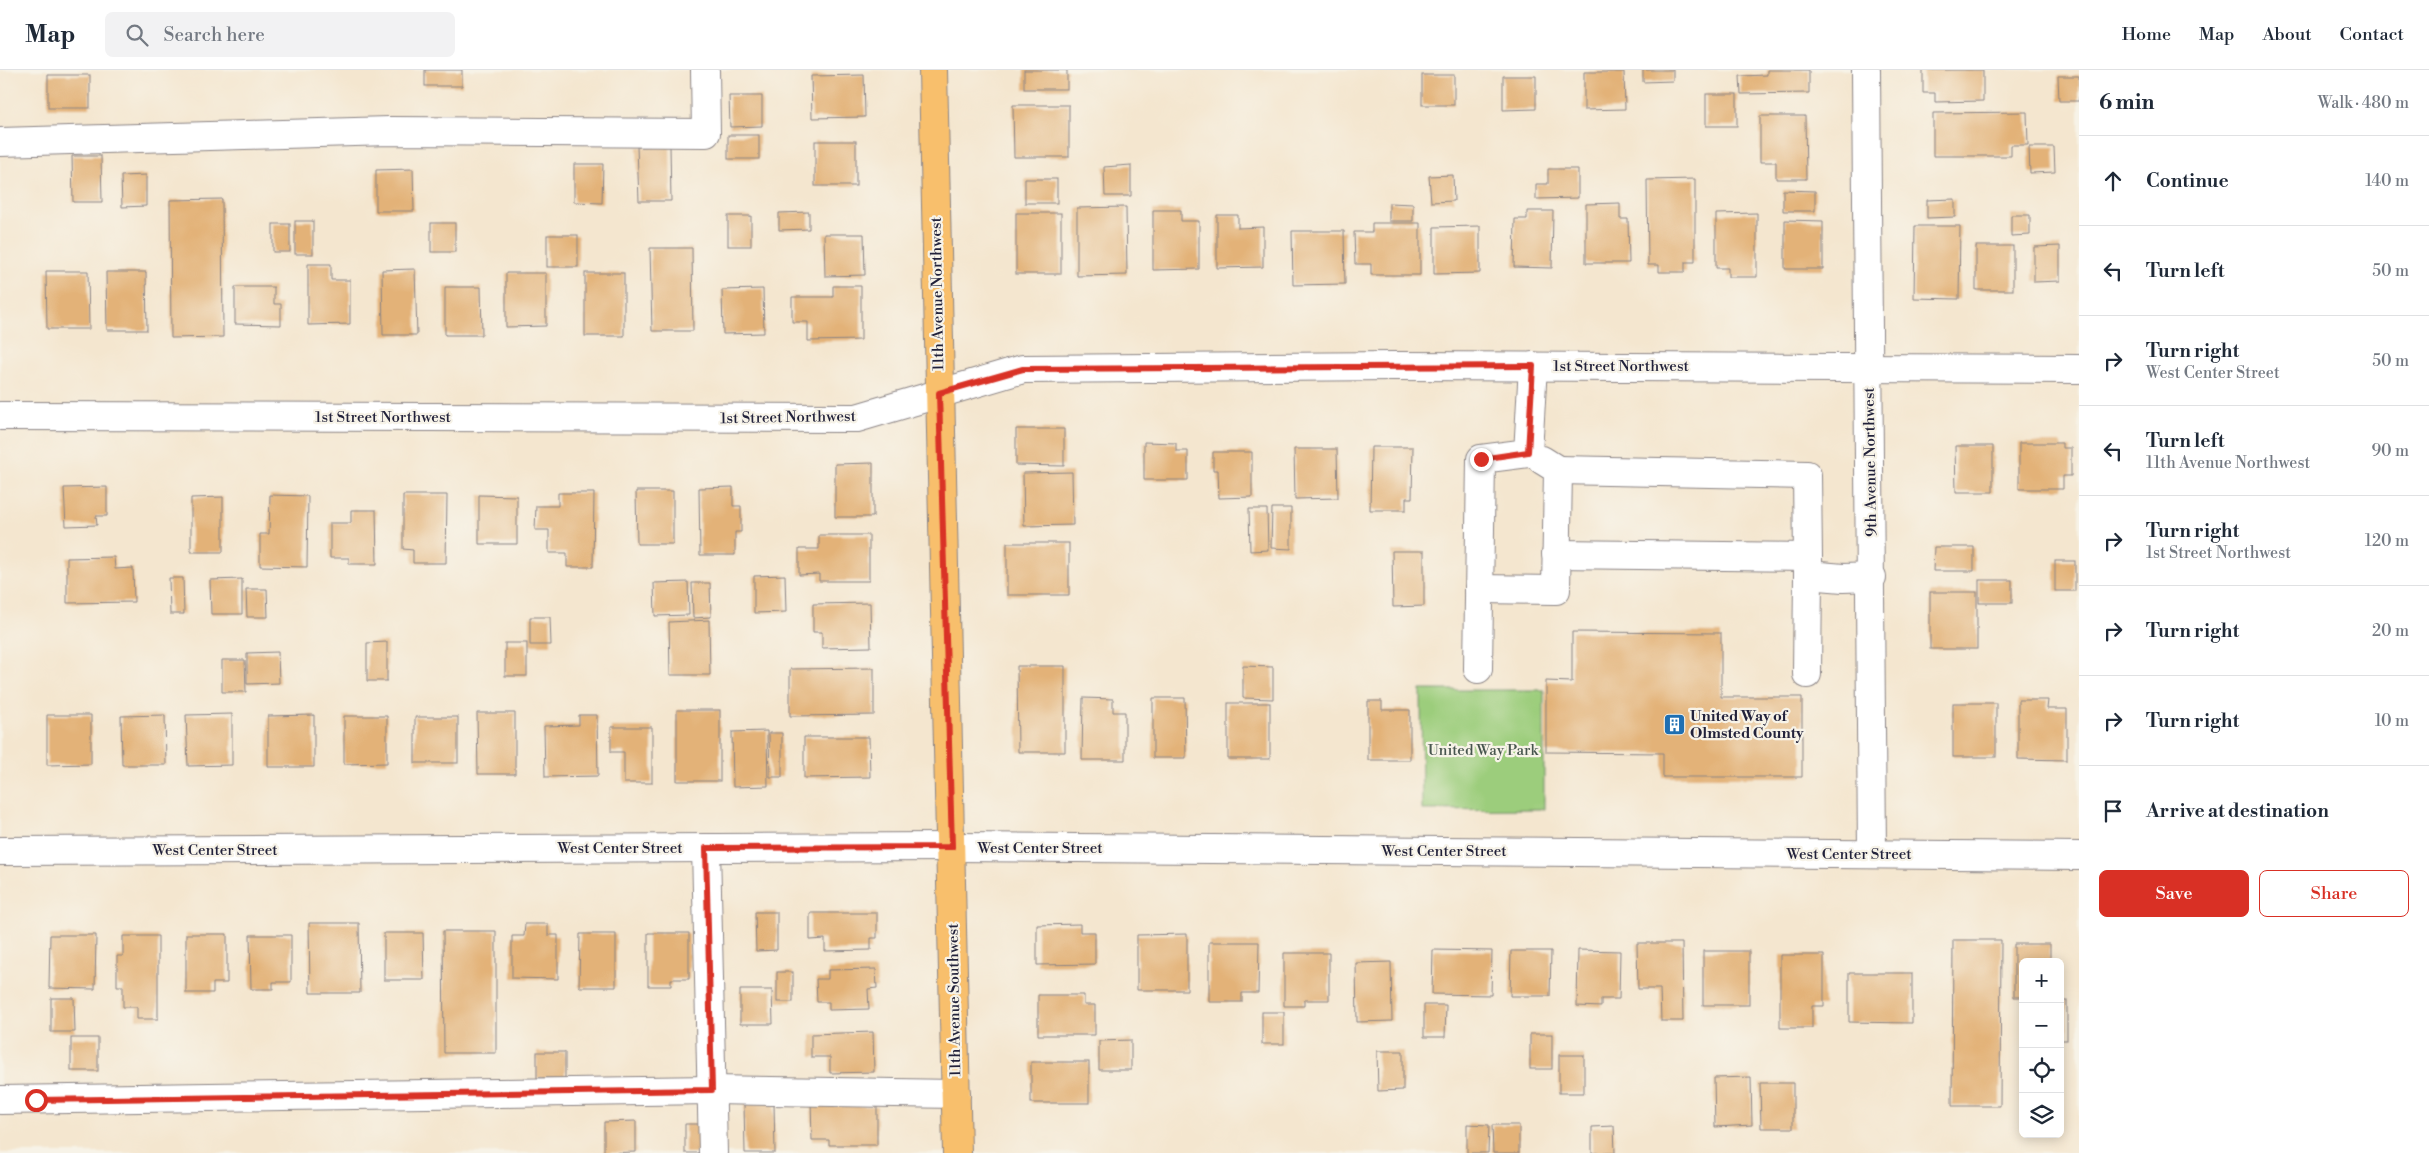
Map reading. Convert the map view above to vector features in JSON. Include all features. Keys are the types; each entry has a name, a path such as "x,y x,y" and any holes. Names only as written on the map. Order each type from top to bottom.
{"main road":[{"name":"11th Avenue Northwest","path":"933,70 939,393 952,847"},
{"name":"11th Avenue Southwest","path":"952,847 957,1153"}],"street":[{"path":"0,142 390,132 706,133 705,70"},
{"name":"9th Avenue Northwest","path":"1866,70 1868,366 1872,577 1872,854"},
{"path":"1528,452 1533,366"},
{"name":"1st Street Northwest","path":"0,416 857,418 1023,369 1533,366 1868,366 2079,369"},
{"path":"1478,669 1481,459 1528,452 1558,470 1807,475 1806,674"},
{"path":"1479,589 1556,590 1558,470"},
{"path":"1556,554 1808,566 1843,578 1872,577"},
{"name":"West Center Street","path":"0,851 952,847 2079,856"},
{"path":"706,848 713,1153"},
{"path":"0,1100 712,1090 956,1094"}],"green space":[{"name":"United Way Park","path":"1421,690 1544,690 1544,809 1422,810"}],"building":[{"path":"425,70 462,70 462,86 425,86"},
{"path":"1024,70 1067,70 1067,89 1024,89"},
{"path":"1643,70 1673,70 1673,81 1643,82"},
{"path":"1767,70 1809,70 1809,93 1741,94 1740,76 1767,75"},
{"path":"1923,70 1983,70 1983,101 1935,102 1935,93 1923,93"},
{"path":"1584,72 1624,72 1625,109 1584,110"},
{"path":"48,75 90,75 90,108 48,108"},
{"path":"864,75 865,117 812,118 811,76"},
{"path":"1422,75 1454,75 1454,105 1422,105"},
{"path":"1503,76 1536,76 1536,109 1503,110"},
{"path":"2058,76 2079,76 2079,101 2059,101"},
{"path":"1706,94 1737,94 1737,126 1706,126"},
{"path":"729,96 762,96 762,126 730,127"},
{"path":"1013,105 1069,105 1069,157 1014,157"},
{"path":"2027,112 2028,145 2011,145 2011,156 1933,156 1933,113"},
{"path":"1760,116 1805,116 1806,179 1776,179 1776,162 1760,162"},
{"path":"728,135 759,135 759,159 728,159"},
{"path":"815,141 856,141 856,186 815,186"},
{"path":"670,146 671,201 639,201 637,147"},
{"path":"2029,147 2054,147 2055,172 2030,173"},
{"path":"72,156 101,156 102,202 73,202"},
{"path":"574,164 603,164 602,203 574,202"},
{"path":"1131,165 1131,196 1105,196 1104,167"},
{"path":"413,169 414,211 376,211 376,170"},
{"path":"1548,169 1578,169 1578,198 1536,199 1536,184 1548,184"},
{"path":"146,175 146,206 122,207 121,176"},
{"path":"1453,175 1454,201 1431,202 1429,176"},
{"path":"1025,179 1057,179 1057,203 1025,203"},
{"path":"1695,179 1695,262 1685,262 1685,272 1659,272 1659,265 1648,265 1647,180"},
{"path":"1783,190 1815,191 1815,211 1783,211"},
{"path":"222,199 223,337 171,338 170,200"},
{"path":"1955,199 1955,217 1927,218 1927,200"},
{"path":"1389,203 1413,204 1413,221 1389,221"},
{"path":"1620,203 1620,219 1628,219 1629,263 1586,263 1586,204"},
{"path":"1126,207 1127,275 1077,276 1077,208"},
{"path":"1153,210 1181,210 1181,221 1199,221 1199,269 1153,270"},
{"path":"1527,211 1553,211 1552,268 1514,267 1515,219 1527,219"},
{"path":"809,212 809,229 779,230 779,213"},
{"path":"1016,213 1061,213 1061,274 1016,274"},
{"path":"1757,213 1757,277 1728,277 1728,268 1716,268 1716,214"},
{"path":"1217,215 1238,215 1238,228 1263,227 1263,267 1217,268"},
{"path":"2011,215 2030,215 2030,235 2011,236"},
{"path":"728,216 751,216 751,246 728,246"},
{"path":"1785,220 1823,221 1823,269 1785,269"},
{"path":"295,221 313,221 313,254 295,254"},
{"path":"431,223 455,223 455,252 431,252"},
{"path":"1372,223 1420,223 1420,275 1371,275 1371,264 1355,264 1354,232 1372,232"},
{"path":"273,224 290,224 290,252 273,252"},
{"path":"1480,226 1480,273 1434,274 1434,227"},
{"path":"1915,226 1960,226 1959,299 1914,298"},
{"path":"1292,231 1344,231 1345,284 1293,285"},
{"path":"824,234 864,234 865,275 825,276"},
{"path":"547,235 578,235 578,267 547,267"},
{"path":"1976,246 2013,246 2013,290 1976,290"},
{"path":"2060,246 2060,281 2034,282 2034,247"},
{"path":"650,248 692,248 693,331 652,331"},
{"path":"308,264 331,264 331,280 350,280 350,324 308,325"},
{"path":"415,269 417,335 383,335 382,270"},
{"path":"46,271 88,271 89,329 47,329"},
{"path":"106,272 146,272 147,330 107,330"},
{"path":"506,273 546,273 546,326 506,327"},
{"path":"585,273 624,273 624,336 585,336"},
{"path":"833,286 861,286 861,340 808,341 808,322 792,322 792,297 833,297"},
{"path":"235,287 274,287 274,304 281,304 281,325 235,324"},
{"path":"445,287 481,287 482,335 445,335"},
{"path":"763,289 764,333 723,334 722,290"},
{"path":"1016,429 1064,429 1064,466 1016,465"},
{"path":"1144,442 1176,443 1176,451 1188,451 1188,480 1144,480"},
{"path":"2019,443 2062,443 2062,448 2071,448 2071,476 2063,476 2063,489 2019,489"},
{"path":"1955,446 1993,446 1993,492 1956,492"},
{"path":"1371,447 1413,447 1412,498 1406,498 1406,510 1370,510"},
{"path":"1294,449 1337,449 1338,498 1295,499"},
{"path":"1213,452 1252,452 1252,497 1219,498 1218,470 1213,470"},
{"path":"873,463 873,517 835,517 835,464"},
{"path":"1072,472 1073,525 1024,526 1023,473"},
{"path":"107,487 107,516 96,516 97,525 66,526 64,488"},
{"path":"733,487 733,506 741,506 741,532 735,532 735,555 700,555 699,488"},
{"path":"636,491 673,491 673,544 637,544"},
{"path":"558,493 594,493 593,567 567,567 567,553 549,553 549,530 535,530 536,506 558,506"},
{"path":"270,495 308,496 307,567 260,566 260,534 269,534"},
{"path":"403,495 447,495 446,563 413,563 413,550 403,549"},
{"path":"479,495 517,496 517,544 479,544"},
{"path":"223,497 223,552 191,552 191,498"},
{"path":"1272,508 1291,508 1291,549 1271,548"},
{"path":"1249,509 1267,509 1268,550 1250,551"},
{"path":"351,510 376,510 377,564 349,564 349,558 330,558 330,523 351,523"},
{"path":"819,535 869,535 869,581 819,581 819,574 799,575 799,549 819,549"},
{"path":"1007,543 1069,543 1069,595 1007,595"},
{"path":"1934,547 1974,547 1974,571 1933,571"},
{"path":"1392,551 1424,551 1424,606 1393,607"},
{"path":"114,557 115,569 133,568 134,602 67,603 67,558"},
{"path":"2055,561 2075,561 2075,591 2055,591"},
{"path":"785,575 786,612 754,613 754,576"},
{"path":"169,578 183,578 184,614 170,614"},
{"path":"242,579 242,614 211,614 210,580"},
{"path":"1979,580 2012,580 2012,603 1979,603"},
{"path":"688,582 689,615 655,616 654,583"},
{"path":"692,583 710,583 711,617 693,618"},
{"path":"246,589 267,589 268,617 247,617"},
{"path":"1930,592 1977,592 1977,649 1930,649"},
{"path":"870,603 871,647 822,648 822,632 813,632 813,604"},
{"path":"530,617 550,617 551,645 530,645"},
{"path":"709,620 710,675 670,675 669,622"},
{"name":"United Way of Olmsted County","path":"1572,632 1721,633 1721,697 1802,697 1802,777 1663,777 1663,753 1546,752 1546,681 1572,682"},
{"path":"387,642 387,681 367,681 367,643"},
{"path":"505,643 527,643 527,676 505,676"},
{"path":"278,652 279,683 247,684 247,653"},
{"path":"222,660 245,660 246,692 222,692"},
{"path":"1017,666 1065,666 1065,752 1018,752"},
{"path":"1243,666 1273,667 1273,699 1243,698"},
{"path":"874,668 874,715 790,716 790,669"},
{"path":"1083,698 1113,699 1113,712 1125,712 1125,760 1082,760"},
{"path":"1153,698 1185,698 1186,758 1153,758"},
{"path":"2018,700 2048,700 2047,709 2067,709 2067,760 2018,759"},
{"path":"1368,701 1382,701 1382,710 1410,710 1410,760 1368,760"},
{"path":"1228,703 1270,703 1270,759 1228,759"},
{"path":"1953,703 1996,703 1996,757 1953,757"},
{"path":"677,710 720,710 720,781 677,781"},
{"path":"477,713 515,713 515,774 478,774"},
{"path":"232,714 232,765 188,766 186,715"},
{"path":"47,715 91,715 91,764 47,765"},
{"path":"165,715 166,765 122,765 121,716"},
{"path":"314,715 314,767 268,767 268,716"},
{"path":"579,715 597,715 598,776 545,777 544,726 579,725"},
{"path":"344,716 387,716 387,763 344,764"},
{"path":"415,717 458,717 458,763 415,763"},
{"path":"611,727 652,727 652,783 624,783 624,752 611,752"},
{"path":"767,731 768,786 733,787 732,732"},
{"path":"769,733 782,733 782,777 770,777"},
{"path":"804,737 869,737 870,777 804,778"},
{"path":"755,912 777,912 777,950 756,951"},
{"path":"810,913 877,913 877,938 871,938 871,950 825,951 825,939 810,940"},
{"path":"309,923 359,923 360,993 310,993"},
{"path":"525,924 548,924 548,935 558,935 558,979 512,978 512,936 524,936"},
{"path":"1080,924 1080,932 1095,932 1095,964 1037,965 1037,925"},
{"path":"443,931 496,931 496,1053 444,1053"},
{"path":"384,933 423,933 424,980 384,980"},
{"path":"648,933 689,933 689,979 671,979 671,986 648,986"},
{"path":"186,934 227,934 227,983 213,983 213,993 186,993"},
{"path":"580,934 616,934 616,987 579,987"},
{"path":"1187,934 1187,990 1137,990 1137,935"},
{"path":"50,935 96,935 95,989 49,988"},
{"path":"250,935 291,935 291,982 273,982 273,989 251,989"},
{"path":"123,936 158,936 158,1019 137,1019 137,1007 123,1007 123,986 117,986 117,956 123,956"},
{"path":"1953,940 2001,940 2000,1106 1952,1106"},
{"path":"1209,942 1259,942 1258,993 1242,993 1242,1002 1209,1002"},
{"path":"1637,943 1682,943 1683,1021 1661,1021 1660,989 1638,989"},
{"path":"2014,944 2050,944 2050,958 2019,958 2019,997 2014,997"},
{"path":"1433,950 1492,951 1491,995 1432,994"},
{"path":"1578,950 1620,951 1619,999 1601,999 1601,1007 1577,1006"},
{"path":"1511,951 1551,951 1550,996 1510,996"},
{"path":"1703,951 1749,951 1749,1005 1703,1005"},
{"path":"1284,953 1329,953 1329,1000 1304,1000 1304,1006 1284,1006"},
{"path":"1780,955 1824,955 1824,1006 1812,1006 1812,1028 1780,1028"},
{"path":"1391,962 1392,1021 1357,1022 1356,963"},
{"path":"876,969 877,988 868,989 869,1009 829,1010 829,1002 817,1002 816,979 828,979 828,970"},
{"path":"777,972 793,972 793,1002 777,1002"},
{"path":"1849,973 1912,973 1912,1023 1849,1022"},
{"path":"740,990 772,990 773,1024 740,1024"},
{"path":"1038,995 1084,995 1084,1005 1095,1005 1095,1035 1038,1035"},
{"path":"51,998 74,998 75,1032 51,1032"},
{"path":"2064,1001 2067,1001 2067,1040 2064,1040"},
{"path":"1424,1005 1446,1005 1445,1037 1424,1037"},
{"path":"1262,1012 1284,1012 1284,1044 1262,1044"},
{"path":"873,1032 874,1072 830,1073 830,1057 811,1057 811,1034"},
{"path":"1530,1034 1552,1034 1552,1069 1530,1069"},
{"path":"71,1038 98,1038 98,1071 71,1071"},
{"path":"1131,1040 1131,1070 1099,1070 1099,1041"},
{"path":"1377,1051 1403,1051 1403,1090 1378,1091"},
{"path":"537,1052 565,1052 565,1078 537,1078"},
{"path":"1559,1055 1584,1055 1584,1093 1559,1093"},
{"path":"1031,1062 1089,1062 1089,1103 1031,1103"},
{"path":"1751,1077 1752,1125 1715,1127 1714,1078"},
{"path":"1760,1083 1793,1083 1793,1128 1761,1128"},
{"path":"811,1100 833,1100 833,1106 877,1106 877,1145 829,1145 829,1140 812,1140"},
{"path":"774,1103 775,1153 745,1153 744,1104"},
{"path":"636,1121 636,1152 604,1153 604,1122"},
{"path":"685,1124 705,1124 704,1153 685,1153"},
{"path":"1467,1124 1489,1125 1488,1153 1467,1153"},
{"path":"1492,1125 1519,1125 1519,1153 1493,1153"},
{"path":"1614,1126 1615,1153 1592,1153 1592,1127"}],"place":[{"name":"United Way of Olmsted County","path":"1674,725"}],"route":[{"path":"36,1100 712,1090 706,848 952,847 939,393 1023,369 1533,366 1528,452 1481,459"}]}
